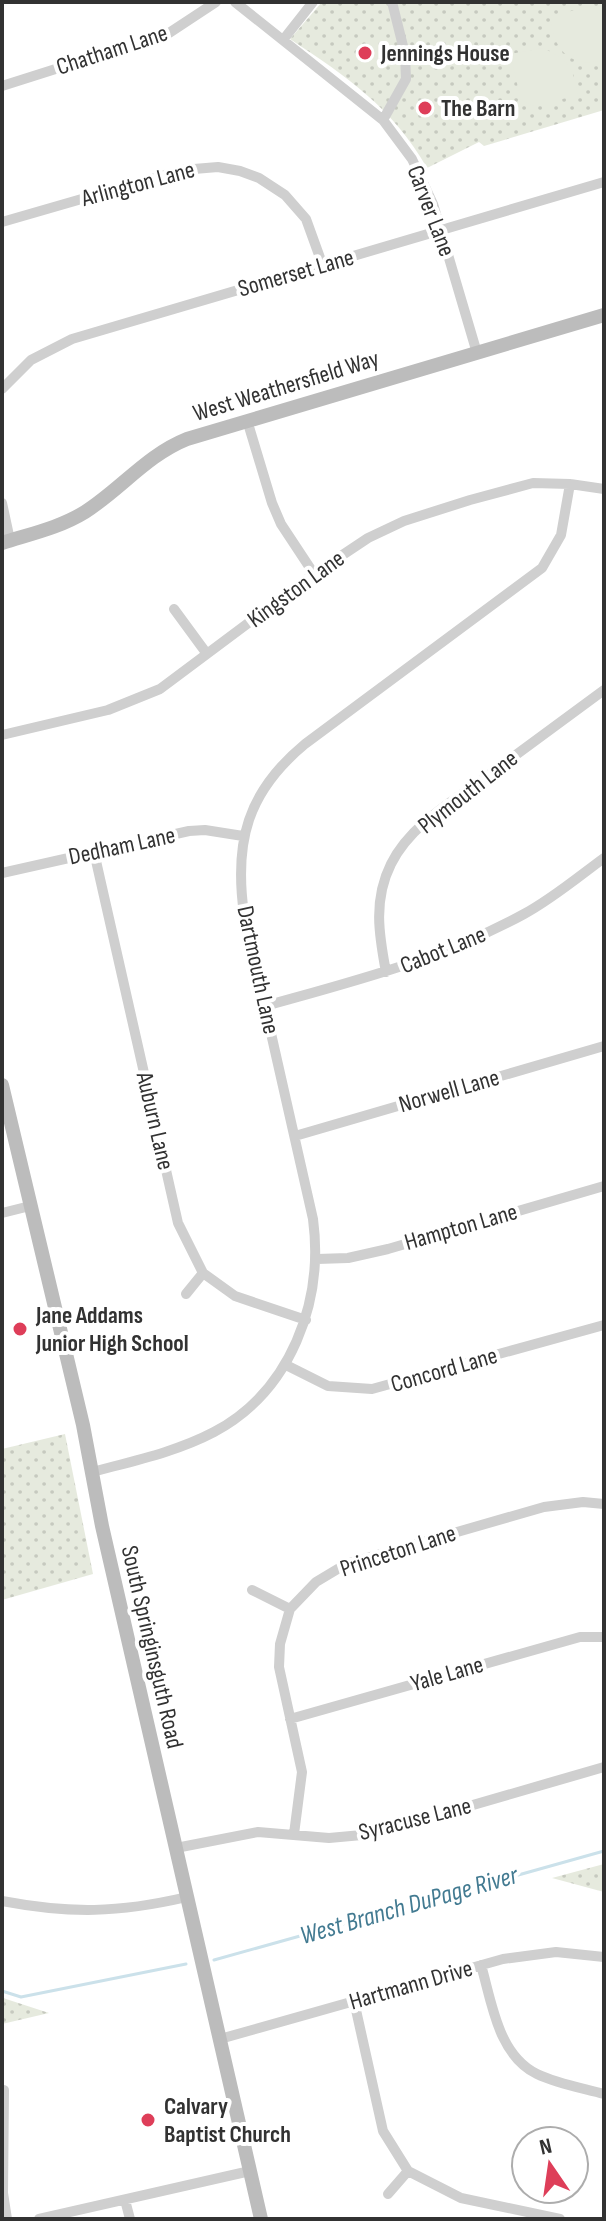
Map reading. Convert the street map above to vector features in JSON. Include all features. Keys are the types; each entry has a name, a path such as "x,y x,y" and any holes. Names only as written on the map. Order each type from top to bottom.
{"street":[{"name":"Chatham Lane","path":"2,86 169,33 216,2"},
{"name":"Carver Lane","path":"235,2 383,120 412,159 433,204 477,353"},
{"path":"283,40 313,2"},
{"path":"383,120 406,79 405,54 392,2"},
{"name":"Arlington Lane","path":"2,222 182,170 218,167 259,178 285,195 306,219 323,266"},
{"name":"Somerset Lane","path":"2,389 31,360 57,344 604,182"},
{"name":"West Weathersfield Way","path":"6,542 40,533 86,512 153,457 178,443 604,315"},
{"path":"247,420 281,524 314,574"},
{"name":"Kingston Lane","path":"2,735 108,710 160,689 314,574 368,538 404,521 533,483 604,489"},
{"name":"Dartmouth Lane","path":"92,1472 174,1449 211,1433 253,1403 286,1365 306,1320 317,1259 313,1219 240,885 243,836 262,793 291,756 542,568 561,535 570,484"},
{"path":"2,503 6,542"},
{"path":"174,609 207,654"},
{"name":"Plymouth Lane","path":"386,972 378,916 382,889 390,865 399,851 425,822 604,690"},
{"name":"Dedham Lane","path":"2,873 189,831 205,830 243,836"},
{"name":"Auburn Lane","path":"94,852 178,1223 203,1273 235,1296 306,1320"},
{"name":"Cabot Lane","path":"265,1006 386,972 464,944 527,913 604,858"},
{"name":"Norwell Lane","path":"295,1136 604,1046"},
{"name":"South Springinsguth Road","path":"2,1085 261,2219"},
{"name":"Hampton Lane","path":"317,1259 348,1258 388,1249 604,1186"},
{"path":"2,1213 30,1206"},
{"path":"186,1294 203,1273"},
{"name":"Concord Lane","path":"286,1365 328,1386 372,1389 604,1325"},
{"name":"Princeton Lane","path":"290,1609 316,1582 346,1564 544,1507 583,1502 604,1504"},
{"path":"252,1590 290,1609 278,1658 302,1772 294,1834"},
{"name":"Yale Lane","path":"290,1719 580,1637 604,1637"},
{"name":"Syracuse Lane","path":"176,1848 238,1835 272,1832 329,1838 373,1834 604,1767"},
{"path":"2,1901 83,1912 142,1906 187,1897"},
{"name":"Hartmann Drive","path":"220,2039 481,1965 540,1953 604,1957"},
{"path":"481,1965 501,2034 517,2058 538,2075 604,2094"},
{"path":"354,2001 383,2131 408,2171 461,2198 560,2219"},
{"path":"4,2090 3,2193 7,2219"},
{"path":"39,2219 250,2171"},
{"path":"388,2194 408,2171"},
{"path":"125,2200 130,2219"}],"shaded area":[{"path":"322,2 604,2 604,110 484,146 479,142 427,168 399,128 367,95 290,39"},
{"path":"588,7 604,16 604,60 581,62 572,59 559,47 550,16"},
{"path":"543,48 559,56 568,66 578,95 534,106 521,100 510,54"},
{"path":"65,1434 93,1574 2,1600 2,1449"},
{"path":"604,1864 604,1892 552,1878"},
{"path":"2,1997 6,1999 49,2013 2,2024"}],"waterway":[{"name":"West Branch DuPage River","path":"214,1960 604,1851"},
{"name":"West Branch DuPage River","path":"2,1991 21,1997 186,1964"}],"place":[{"name":"Jennings House","path":"365,53"},
{"name":"The Barn","path":"425,108"},
{"name":"Jane Addams Junior High School","path":"20,1329"},
{"name":"Calvary Baptist Church","path":"148,2120"}]}
